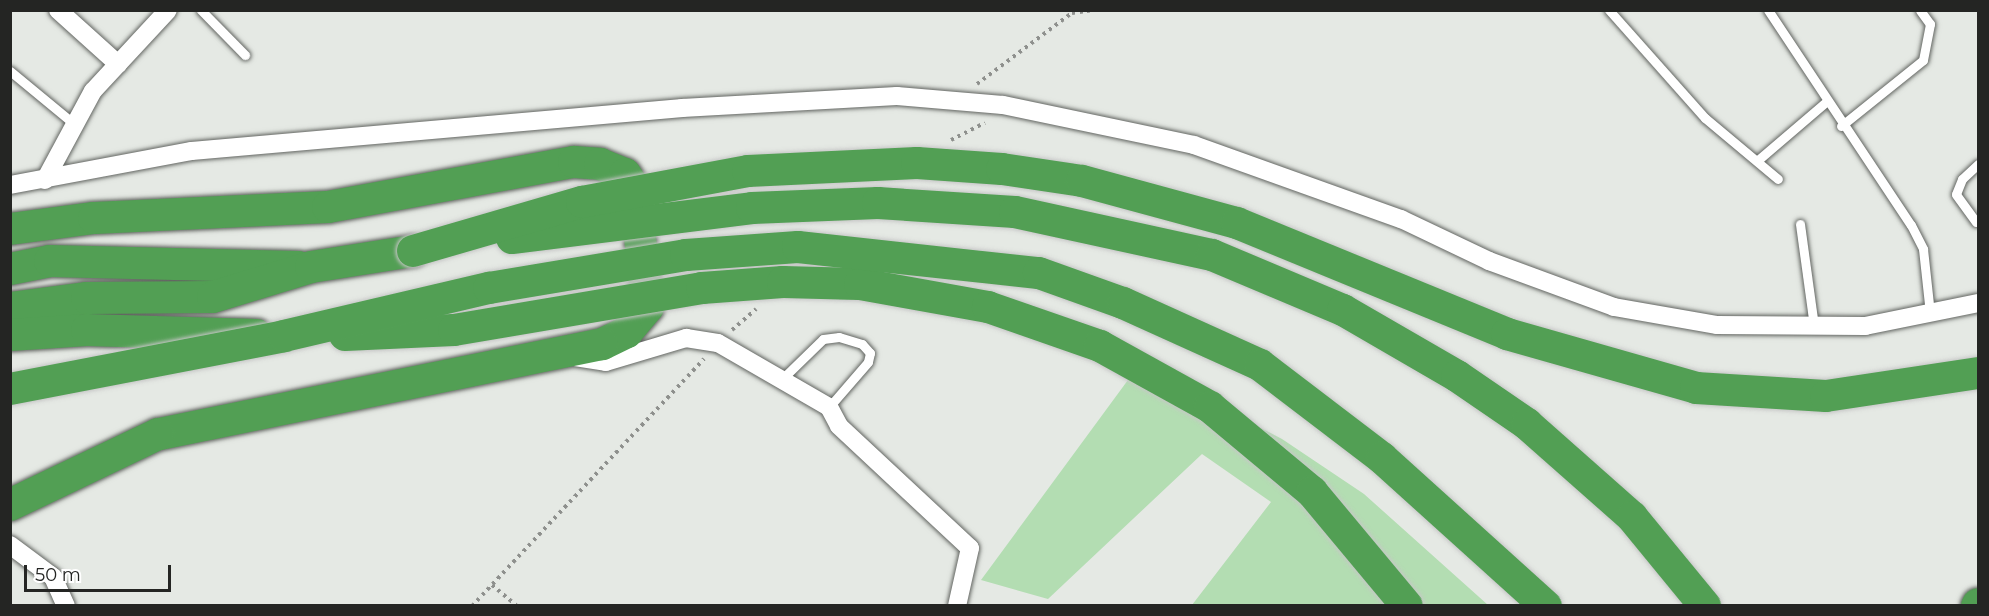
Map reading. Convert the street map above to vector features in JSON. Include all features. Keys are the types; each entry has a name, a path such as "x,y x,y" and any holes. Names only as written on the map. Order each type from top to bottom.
{"highway":[{"path":"10,229 94,218 296,210 396,198 574,162 625,174 634,187 648,307 627,332 602,344 158,434 10,505"},
{"path":"413,251 582,202 748,171 917,163 1002,169 1082,181 1237,223 1507,334 1696,388 1826,396 1978,373"},
{"path":"10,308 87,297 213,297 311,267 413,251 752,208 878,203 1016,212 1212,255 1343,310 1457,376 1527,424 1632,517 1705,606"},
{"path":"10,389 284,336 489,288 686,255 798,247 1039,273 1124,303 1260,365 1382,458 1546,606"},
{"path":"10,269 50,261 311,267"},
{"path":"10,335 87,330 284,336 454,330 702,288 783,282 929,292 1043,323 1100,346 1210,407 1312,492 1407,606"}],"street":[{"path":"58,10 118,64"},
{"path":"45,180 73,123 118,64 168,10"},
{"path":"10,185 192,151 682,108 897,96 1003,105 1194,145 1401,219 1489,261 1614,307 1717,326 1865,326 1978,303"},
{"path":"554,354 606,362 686,338 718,343 829,407 844,431 970,548 957,606"},
{"path":"10,545 53,577 66,606"}],"lane":[{"path":"201,10 245,55"},
{"path":"1610,10 1705,118 1778,179"},
{"path":"1768,10 1811,70 1826,102 1841,126 1923,249 1930,313"},
{"path":"1841,126 1923,60 1930,24 1920,10"},
{"path":"10,71 73,123"},
{"path":"1758,160 1826,102"},
{"path":"1978,164 1962,179 1956,194 1978,222"},
{"path":"1800,224 1814,326"},
{"path":"782,379 823,339 839,336 862,344 870,353 868,362 829,407"}],"path":[{"path":"955,100 1072,13 1094,10"},
{"path":"472,606 718,343"},
{"path":"492,585 517,606"}],"green space":[{"path":"1139,365 1282,439 1364,494 1488,605 1192,605 1271,502 1202,454 1048,599 981,580"}]}
